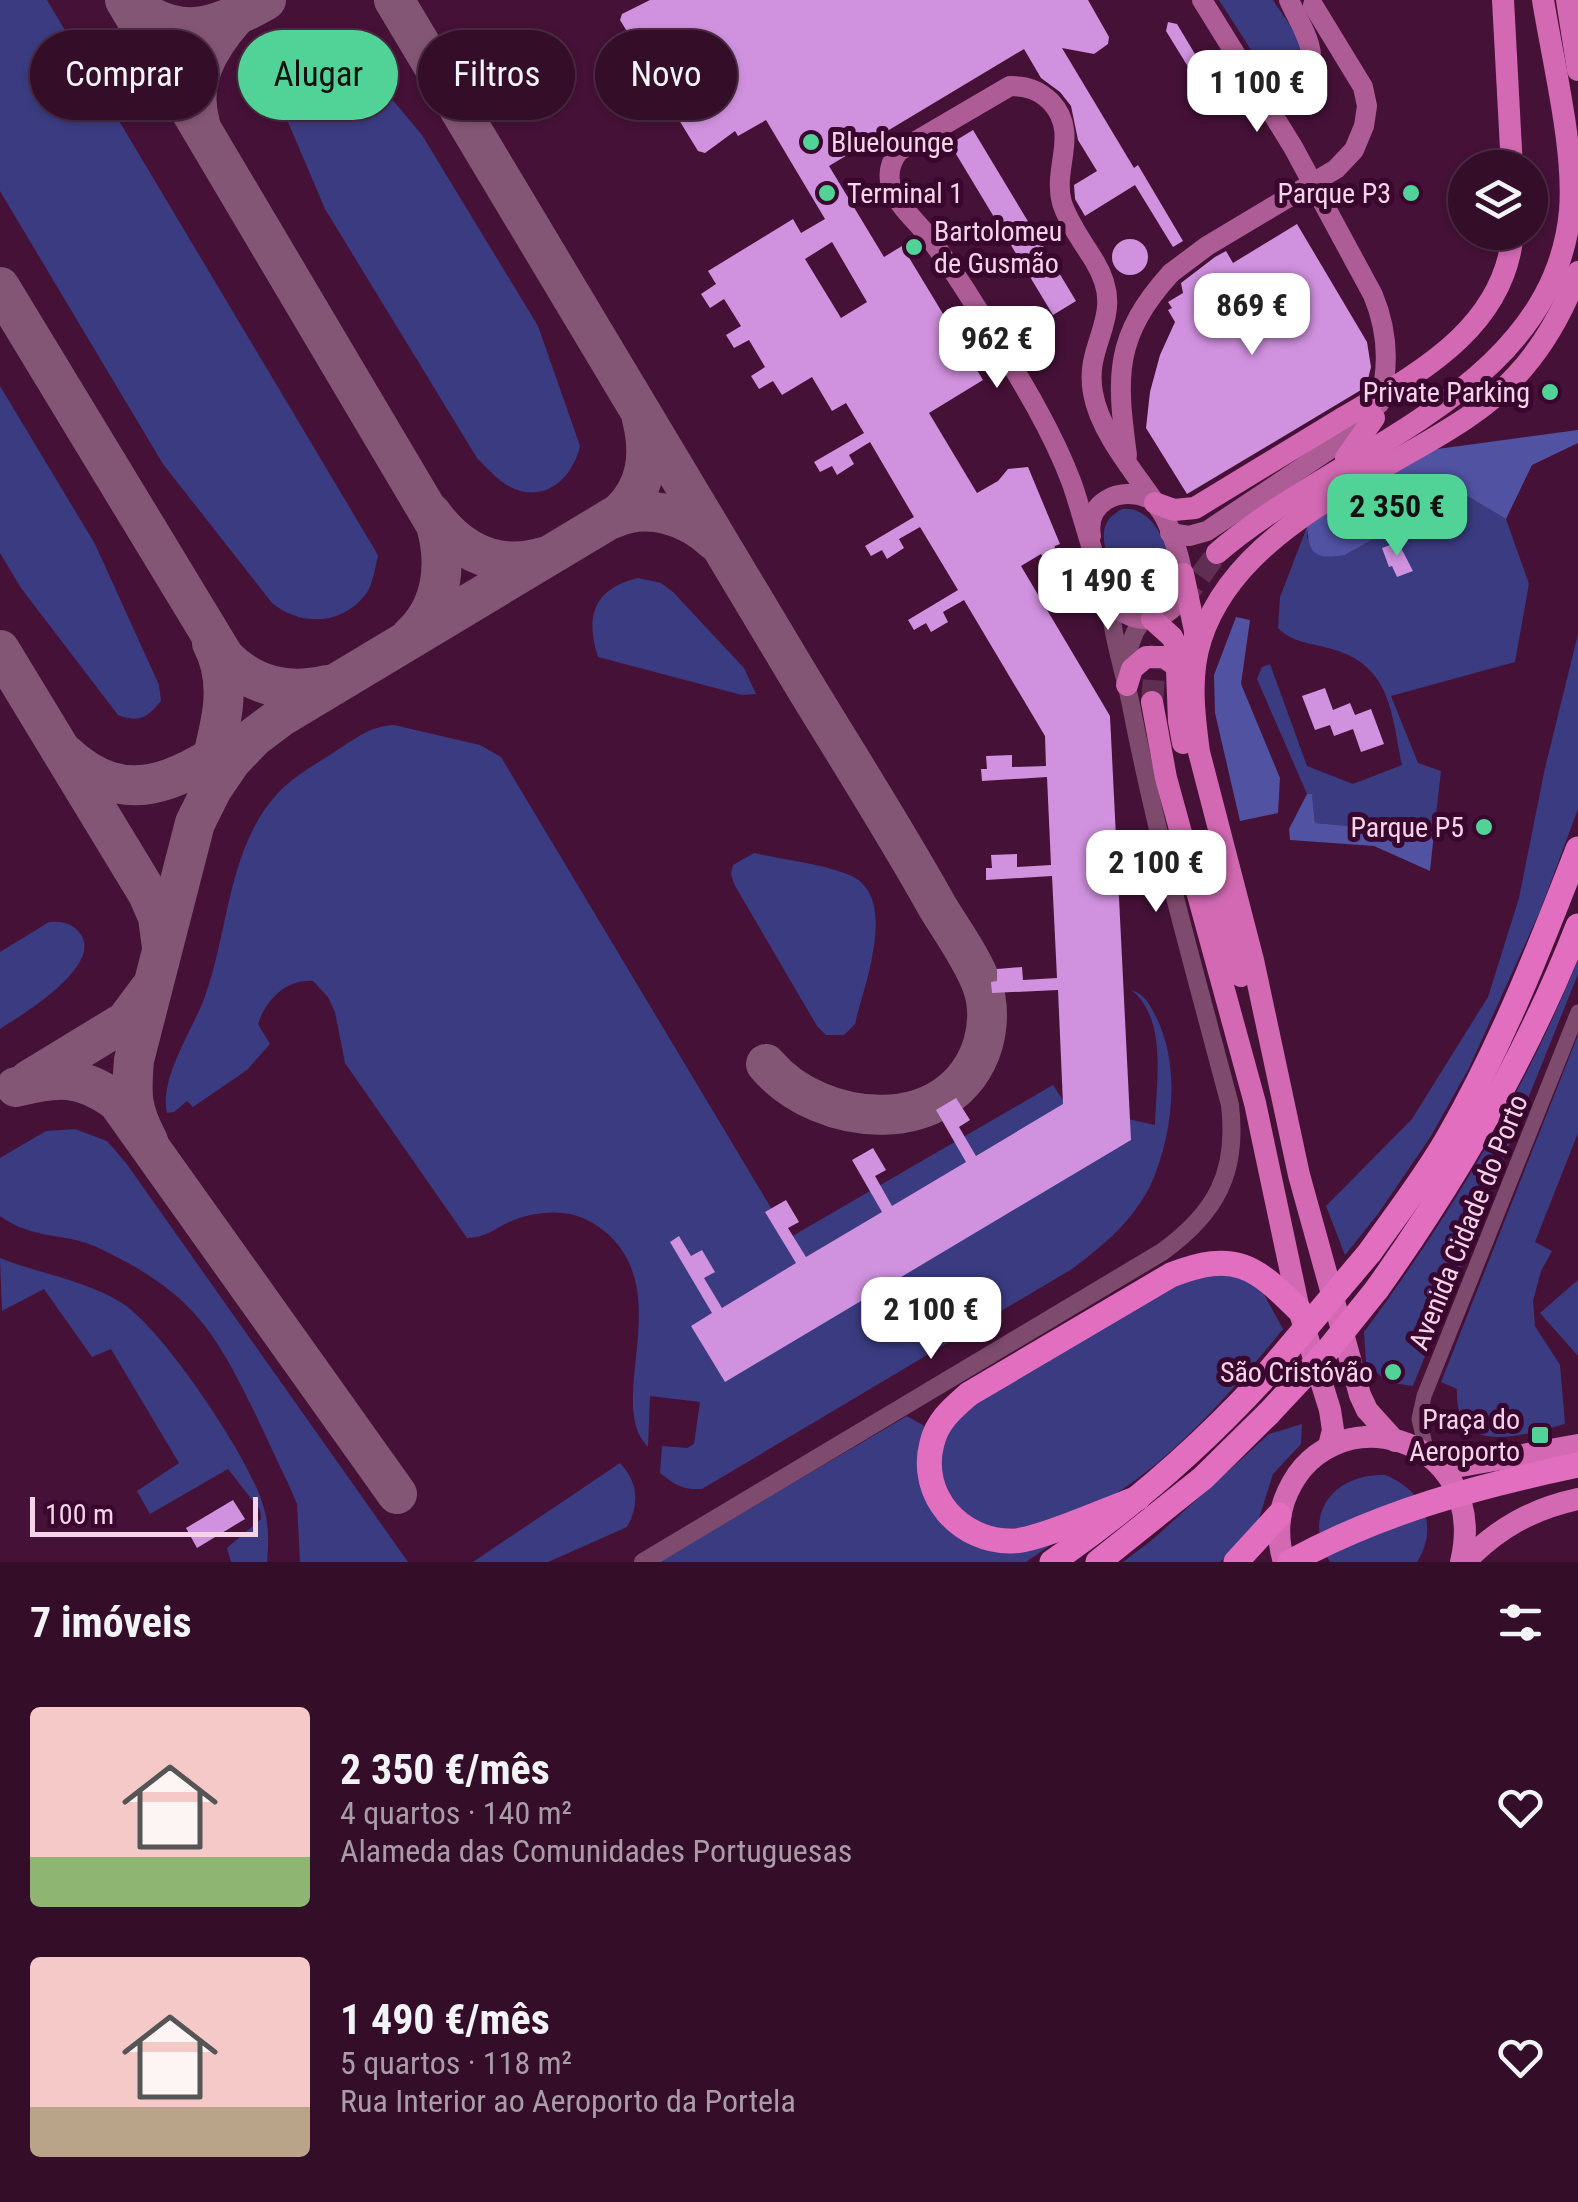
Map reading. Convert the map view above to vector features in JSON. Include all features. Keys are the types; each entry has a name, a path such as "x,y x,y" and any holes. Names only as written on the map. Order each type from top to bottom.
{"highway":[{"path":"1052,1562 1138,1498 1214,1432 1370,1252 1448,1137 1540,948 1578,849"},
{"path":"1098,1562 1203,1478 1328,1350 1377,1289 1470,1149 1526,1047 1578,926"},
{"path":"1138,1498 1018,1542 992,1540 969,1532 948,1514 934,1491 929,1465 932,1440 944,1416 969,1394 1172,1275 1195,1266 1222,1263 1246,1267 1266,1276 1299,1310"},
{"path":"1287,1562 1435,1499 1578,1465"},
{"path":"1325,1562 1358,1545 1438,1515 1578,1481"},
{"path":"1236,1562 1279,1515"}],"main road":[{"path":"1202,0 1307,172 1380,312 1387,369 1374,418 1338,468"},
{"path":"1249,73 1284,82 1293,80 1306,68 1311,50 1289,0"},
{"path":"1217,553 1264,515 1453,399 1504,353 1552,283 1570,211 1569,163 1543,0"},
{"path":"1566,0 1578,70"},
{"path":"1503,1 1511,150"},
{"path":"1128,462 1118,388 1121,364 1136,319 1151,295 1171,273 1207,246 1336,169 1354,150 1364,126 1367,106 1363,87 1311,3"},
{"path":"1255,1103 1255,1059 1243,984 1199,818 1179,721 1187,673 1195,632 1183,574 1161,510 1105,424 1093,394 1092,368 1110,297 1099,268 1062,202 1064,122 1040,92 1010,86 899,150 891,164 892,190 931,240 1015,373 1060,456 1109,594 1124,614 1148,619 1172,637 1187,673 1199,752 1250,945 1299,1175 1360,1395 1367,1410 1395,1441 1435,1461 1462,1500 1467,1537 1463,1562"},
{"path":"1091,538 1092,518 1107,499 1131,492 1174,510 1195,508 1431,363 1476,322 1502,281 1509,250"},
{"path":"1187,673 1221,600 1248,564 1292,524 1461,423 1516,377 1557,318 1578,272"},
{"path":"1170,533 1189,536 1206,532 1344,442 1374,418"},
{"path":"1148,619 1176,605 1183,590 1183,574"},
{"path":"1125,674 1146,657 1164,657 1187,673"},
{"path":"1152,702 1166,778 1255,1103 1299,1310 1330,1410 1333,1430 1329,1446"},
{"path":"1287,1562 1279,1546 1279,1515 1290,1485 1310,1460 1329,1446 1352,1439 1395,1441"},
{"path":"1435,1461 1578,1445"},
{"path":"1463,1562 1521,1517 1578,1499"}],"street":[{"path":"643,1562 1162,1252 1200,1220 1214,1202 1229,1166 1230,1105 1146,784 1125,674 1116,648 1109,594"},
{"path":"1125,674 1135,632 1148,619"},
{"name":"Avenida Cidade do Porto","path":"1435,1461 1419,1418 1424,1396 1578,1012"}],"shaded area":[{"path":"0,0 47,0 65,30 30,30 30,120 119,120 378,556 368,590 356,605 333,617 308,619 272,603 163,464 0,191"},
{"path":"1219,0 1273,0 1298,42 1300,51 1294,69 1264,70"},
{"path":"398,106 422,135 538,326 580,446 561,481 539,492 514,489 477,458 325,209 287,120 398,120"},
{"path":"0,386 95,544 159,685 161,701 142,717 118,715 21,588 0,553"},
{"path":"1578,430 1578,443 1532,465 1506,519 1467,496 1441,501 1345,555 1321,556 1310,545 1307,527 1378,478 1430,450"},
{"path":"1467,496 1506,519 1529,584 1515,662 1391,696 1418,763 1441,771 1434,833 1315,823 1312,795 1307,794 1257,679 1262,667 1270,664 1307,766 1353,784 1402,765 1390,708 1365,665 1349,655 1295,639 1278,628 1280,597 1307,527 1307,538 1345,555 1441,501"},
{"path":"1122,509 1139,512 1153,524 1163,541 1169,581 1163,596 1151,605 1131,603 1115,579 1107,556 1105,527"},
{"path":"638,578 661,583 673,592 744,668 756,694 742,695 598,657 592,629 596,606 611,589"},
{"path":"1236,617 1250,620 1241,684 1280,778 1278,813 1240,821 1215,713 1214,675"},
{"path":"1578,634 1578,809 1540,911 1469,1068 1431,1136 1345,1255 1326,1206 1412,1119 1488,997 1519,898"},
{"path":"394,725 480,745 501,757 789,1238 1053,1085 1066,1105 1155,1125 1155,1034 1143,1002 1131,990 1143,997 1156,1017 1164,1036 1171,1078 1165,1144 1151,1184 1136,1210 1072,1269 702,1489 684,1488 670,1481 660,1473 662,1446 687,1448 694,1444 700,1402 650,1396 648,1447 637,1428 633,1405 639,1319 637,1289 628,1261 605,1232 588,1220 569,1214 528,1216 467,1238 345,1063 335,1012 313,981 286,987 266,1007 258,1024 270,1044 247,1070 193,1107 187,1101 167,1113 172,1070 204,999 239,865 261,815 278,793 304,772 362,734"},
{"path":"1307,794 1312,794 1315,823 1434,833 1430,871 1374,846 1290,840 1289,829"},
{"path":"754,853 847,874 863,884 872,900 876,920 871,964 855,1024 844,1035 826,1035 817,1026 734,884 733,865"},
{"path":"49,922 65,923 78,931 84,944 82,958 42,1001 0,1029 0,952"},
{"path":"1578,960 1578,974 1413,1386 1387,1382 1366,1362 1364,1332 1483,1153 1557,1010"},
{"path":"1578,1035 1578,1133 1535,1242 1552,1251 1541,1271 1533,1301 1535,1326 1560,1365 1565,1424 1512,1436 1479,1434 1467,1426 1459,1411 1457,1389 1441,1382"},
{"path":"75,1129 107,1141 126,1163 408,1562 300,1562 297,1504 236,1376 190,1308 167,1288 115,1256 88,1243 26,1230 0,1216 0,1158 46,1131"},
{"path":"0,1258 108,1295 139,1317 159,1338 222,1425 254,1481 266,1517 267,1562 231,1562 227,1548 261,1519 260,1510 228,1469 150,1514 137,1491 179,1463 111,1349 92,1357 44,1289 2,1311"},
{"path":"1233,1273 1261,1289 1283,1329 1215,1408 1161,1460 1104,1501 1051,1522 988,1528 957,1513 940,1479 939,1454 949,1430 981,1396 1170,1284 1203,1274"},
{"path":"1578,1280 1578,1356 1540,1313"},
{"path":"907,1416 926,1427 919,1467 966,1539 1074,1529 1026,1562 659,1562"},
{"path":"1302,1424 1301,1444 1273,1474 1256,1528 1220,1562 1123,1562 1269,1434"},
{"path":"620,1463 631,1478 635,1494 627,1527 548,1562 473,1562"},
{"path":"1385,1475 1409,1489 1424,1510 1427,1535 1417,1562 1330,1562 1319,1529 1327,1500 1350,1481"}],"building":[{"path":"650,0 1088,0 1109,37 1108,44 1094,54 1062,48 1183,241 1173,247 1135,185 1085,216 1075,199 1074,185 1097,171 1078,140 1071,106 1041,78 1024,49 829,166 884,257 902,246 983,380 929,413 977,493 998,481 1008,469 1028,467 1060,544 1055,546 1050,570 1041,554 1021,566 1110,716 1131,1140 725,1382 691,1326 712,1313 670,1242 679,1236 691,1256 702,1250 715,1272 704,1278 722,1308 796,1263 765,1212 786,1200 799,1222 788,1228 806,1257 882,1212 852,1160 873,1148 886,1170 875,1176 892,1206 966,1162 936,1110 956,1098 970,1120 959,1127 976,1156 1063,1104 1058,990 992,993 991,982 997,981 997,969 1022,967 1023,980 1057,978 1052,876 986,880 986,868 992,868 991,855 1017,854 1017,867 1051,865 1047,777 982,781 981,769 987,769 986,756 1012,755 1012,767 1046,766 1045,736 964,600 943,612 948,622 931,632 926,623 914,630 908,620 958,590 920,527 899,539 904,548 887,559 882,550 871,556 865,546 914,517 870,442 849,455 854,464 837,475 832,466 820,472 814,462 864,433 846,403 832,411 812,377 782,395 773,381 759,389 751,376 765,367 749,340 734,348 726,335 741,326 724,299 710,308 701,294 716,284 708,271 793,219 801,233 825,219 766,120 738,136 735,131 705,153 698,151 679,120 737,120 737,30 626,30 620,20 622,14","holes":["832,242 867,302 841,318 805,259"]},
{"path":"1168,22 1177,24 1201,64 1199,73 1190,70 1166,31"},
{"path":"973,130 1076,301 1053,315 950,144"},
{"path":"1297,224 1367,342 1371,367 1366,387 1187,494 1146,428 1160,355 1175,322 1168,302 1183,293 1181,283 1215,257 1226,251 1233,263"},
{"path":"1130,239 1143,244 1148,257 1143,270 1130,275 1117,270 1112,257 1117,244"},
{"path":"1398,542 1413,571 1397,577 1382,548"},
{"path":"1325,688 1333,710 1350,703 1355,715 1371,709 1384,744 1361,752 1353,729 1334,736 1330,725 1315,730 1302,696"},
{"path":"233,1500 245,1519 197,1548 186,1528"}],"taxiway":[{"path":"125,0 436,525 440,584 430,612 411,636"},
{"path":"127,0 145,14 179,27 213,24 266,0"},
{"path":"394,0 982,985 987,1007 986,1030 967,1075 944,1097 915,1110 884,1115 850,1112 818,1102 790,1086 766,1064"},
{"path":"200,123 197,94 203,66 234,18"},
{"path":"0,287 225,658 248,676 272,686 299,689 327,685"},
{"path":"148,1141 134,1102 134,1060 195,823 231,761 282,716 620,513 636,492 644,470 642,419"},
{"path":"614,518 641,512 668,514 715,541"},
{"path":"431,513 454,538 480,555 510,562 544,557"},
{"path":"209,771 224,691 212,643"},
{"path":"0,650 148,894 158,917 162,947"},
{"path":"65,754 109,781 150,784 191,769 234,745"},
{"path":"29,1080 126,1021 149,990"},
{"path":"16,1087 69,1080 92,1086 117,1101 397,1494"}],"tunnel":[{"path":"1181,603 1217,553"},
{"path":"1152,702 1155,664 1163,641"}],"place":[{"name":"Bluelounge","path":"811,142"},
{"name":"Terminal 1","path":"827,193"},
{"name":"Parque P3","path":"1411,193"},
{"name":"Bartolomeu de Gusmão","path":"914,247"},
{"name":"Private Parking","path":"1550,392"},
{"name":"Parque P5","path":"1484,827"},
{"name":"São Cristóvão","path":"1393,1372"},
{"name":"Praça do Aeroporto","path":"1540,1435"}]}
